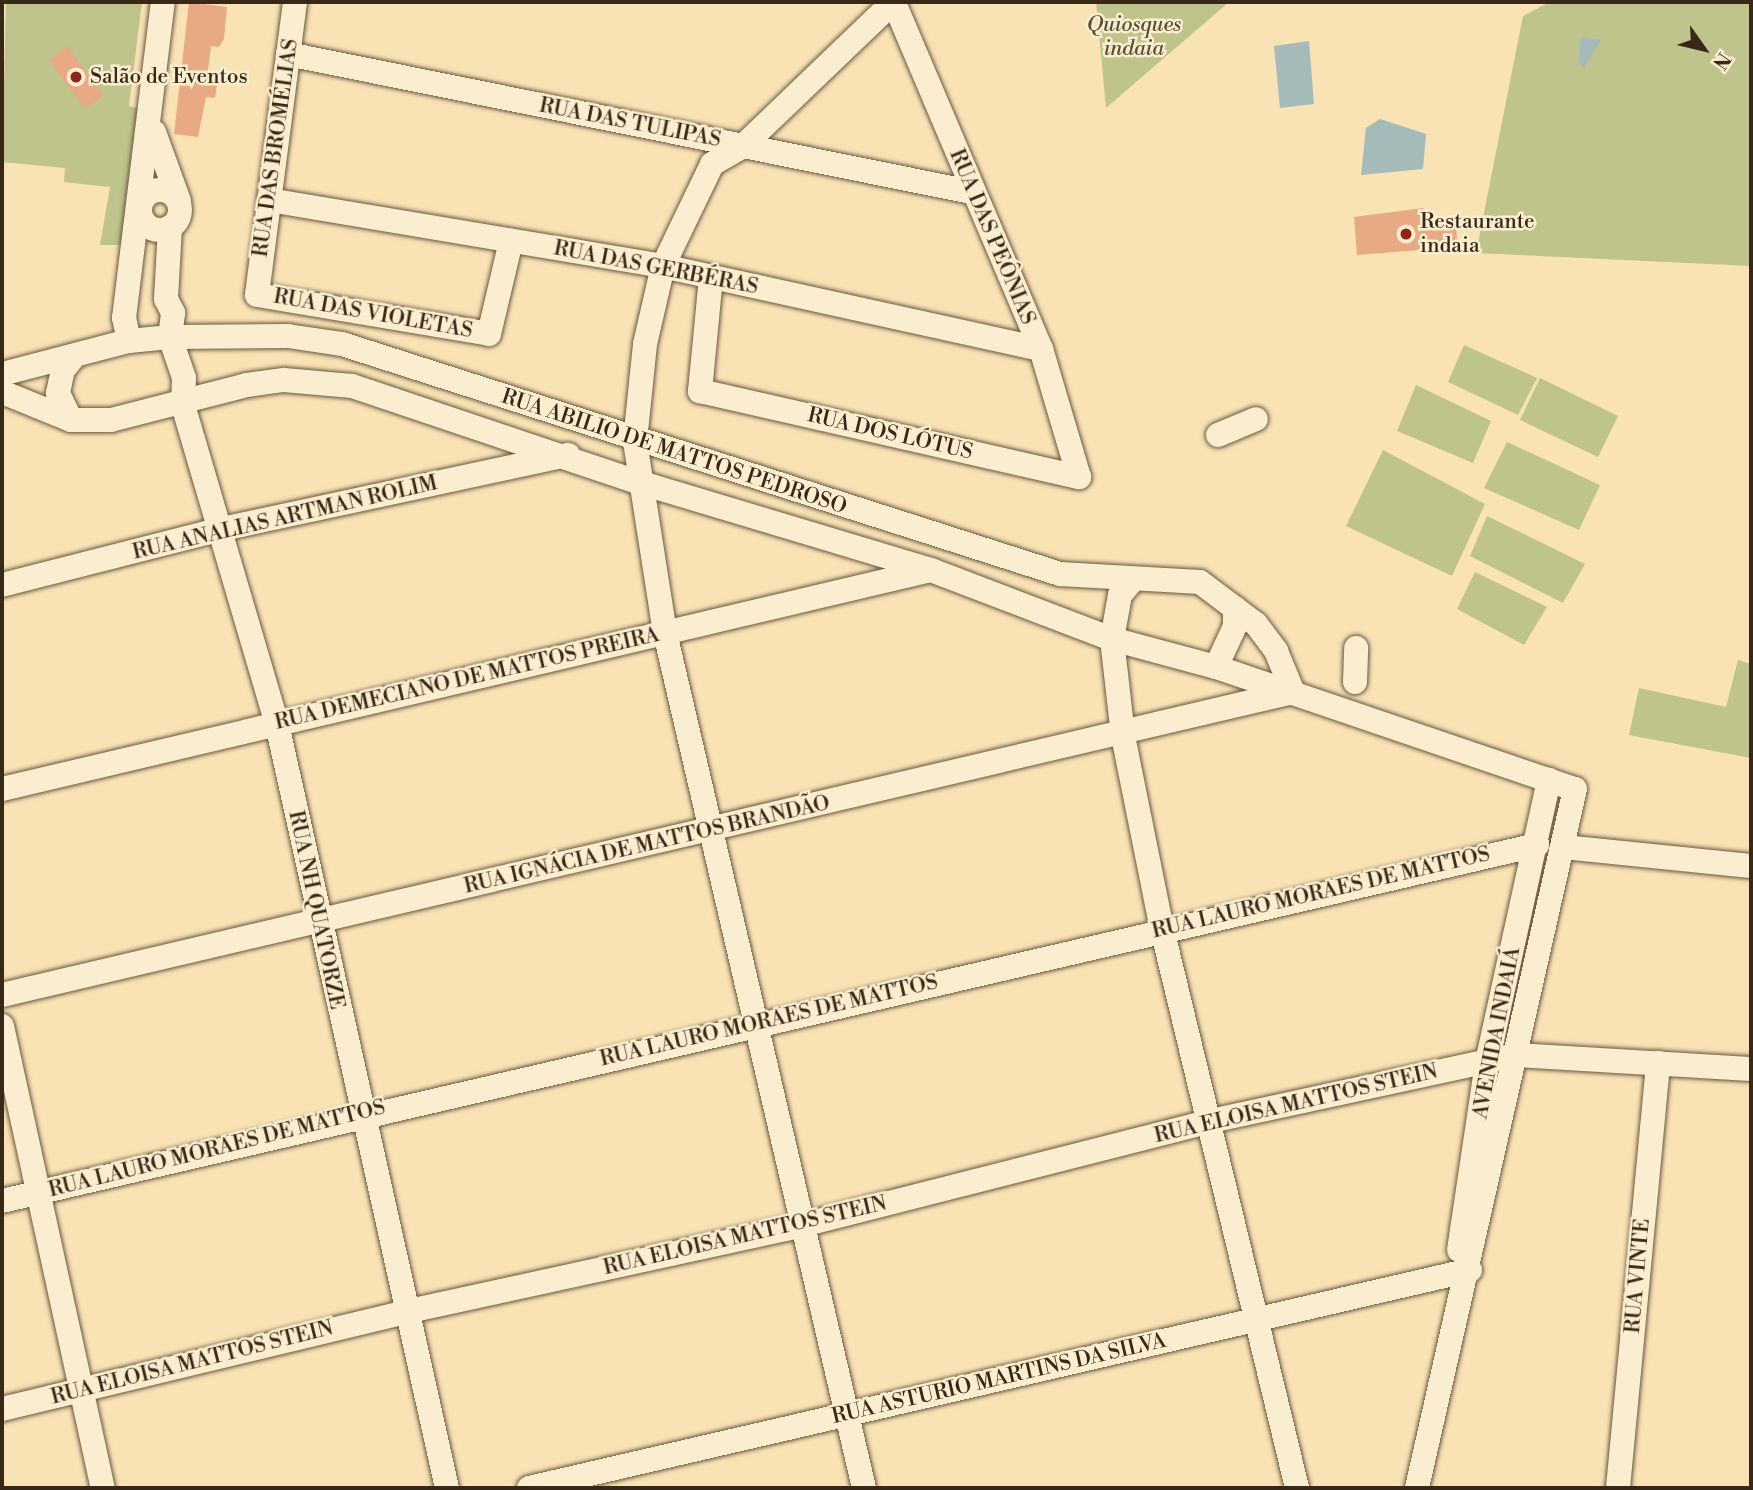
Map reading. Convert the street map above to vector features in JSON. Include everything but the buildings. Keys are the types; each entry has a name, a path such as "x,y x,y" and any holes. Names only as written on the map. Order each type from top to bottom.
{"street":[{"path":"129,341 127,300 140,210 163,2"},
{"name":"RUA DAS BROMÉLIAS","path":"257,295 295,2"},
{"path":"864,1488 709,831 665,633 631,440 658,266 712,164 743,146 893,2"},
{"name":"RUA DAS PEÔNIAS","path":"893,2 971,192 1041,349 1079,477"},
{"name":"RUA DAS TULIPAS","path":"288,54 971,192"},
{"path":"140,210 153,229 170,227 178,218 178,201 149,111"},
{"path":"140,210 144,197 156,190 169,192 178,201"},
{"name":"RUA DAS GERBÉRAS","path":"269,200 658,266 1041,349"},
{"name":"RUA NH QUATORZE","path":"170,227 166,299 173,313 170,337 184,378 183,405 222,529 277,724 360,1114 447,1488"},
{"name":"RUA DAS VIOLETAS","path":"257,295 489,334 511,241"},
{"name":"RUA DOS LÓTUS","path":"711,277 700,391 1079,477"},
{"path":"127,300 141,293 166,299"},
{"name":"RUA ABILIO DE MATTOS PEDROSO","path":"2,374 72,359 129,341 170,337 288,336 342,344 631,440 1060,574 1133,580 1167,577 1200,582 1235,608 1276,651 1293,692"},
{"path":"71,419 58,393 63,370 72,359"},
{"name":"RUA ABILIO DE MATTOS PEDROSO","path":"2,392 71,419 111,420 183,405 247,385 284,380 352,386 569,455 638,482 932,570 1112,639 1216,667 1575,789"},
{"path":"1218,435 1256,419"},
{"name":"RUA ANALIAS ARTMAN ROLIM","path":"2,585 222,529 569,455"},
{"name":"RUA DEMECIANO DE MATTOS PREIRA","path":"2,789 932,570"},
{"path":"1133,580 1120,595 1112,639 1123,736 1162,929 1260,1318 1297,1488"},
{"path":"1216,667 1234,625 1235,608"},
{"path":"1355,682 1356,648"},
{"name":"RUA IGNÁCIA DE MATTOS BRANDÃO","path":"2,995 1123,736 1293,692"},
{"name":"AVENIDA INDAIÁ","path":"1463,1277 1488,1062 1549,780"},
{"name":"AVENIDA INDAIÁ","path":"1414,1487 1516,1055 1575,789"},
{"name":"RUA LAURO MORAES DE MATTOS","path":"2,1201 360,1114 1537,845"},
{"path":"1563,847 1751,866"},
{"path":"2,1026 34,1194 103,1488"},
{"name":"RUA ELOISA MATTOS STEIN","path":"2,1409 405,1311 803,1225 1211,1121 1516,1055 1751,1069"},
{"name":"RUA VINTE","path":"1618,1488 1658,1063"},
{"name":"RUA ASTURIO MARTINS DA SILVA","path":"529,1488 1260,1318 1463,1277"}],"green space":[{"path":"6,2 142,2 129,106 140,109 122,245 100,245 110,187 64,182 65,168 2,162"},
{"name":"Quiosques indaia","path":"1096,2 1229,2 1106,108"},
{"path":"1550,2 1751,2 1751,266 1476,253 1523,16"},
{"path":"1464,345 1537,378 1518,415 1448,382"},
{"path":"1540,378 1618,416 1598,457 1520,420"},
{"path":"1416,385 1491,421 1473,463 1397,431"},
{"path":"1507,442 1600,485 1579,530 1484,488"},
{"path":"1383,450 1485,504 1452,576 1346,526"},
{"path":"1487,516 1585,564 1563,603 1470,556"},
{"path":"1475,572 1547,607 1524,645 1457,609"},
{"path":"1738,660 1751,664 1751,758 1629,735 1639,688 1726,707"}],"water":[{"path":"1581,37 1601,40 1584,68 1578,62"},
{"path":"1309,41 1314,104 1280,108 1274,46"},
{"path":"1380,119 1426,134 1423,169 1361,175 1366,128"}],"place":[{"name":"Salão de Eventos","path":"76,77"},
{"name":"Restaurante indaia","path":"1406,234"}]}
